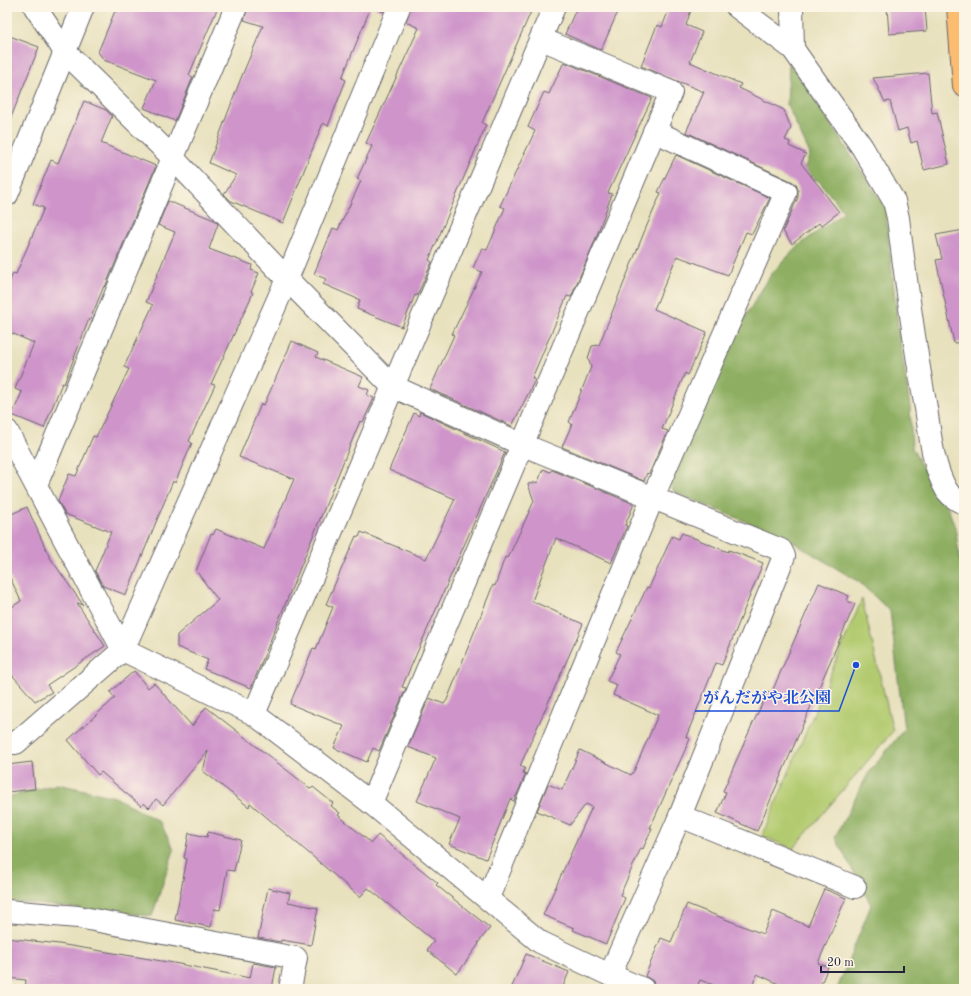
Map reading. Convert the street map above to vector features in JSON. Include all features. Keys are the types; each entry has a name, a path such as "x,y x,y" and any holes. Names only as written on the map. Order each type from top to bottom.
{"main road":[{"path":"958,7 964,86"}],"street":[{"path":"35,7 65,52 173,158 287,279 392,386 521,444 781,550 784,556 680,816 610,975"},
{"path":"7,195 82,7"},
{"path":"36,485 236,7"},
{"path":"10,738 124,650 287,279 398,7"},
{"path":"254,714 554,7"},
{"path":"737,7 793,49 862,147 894,201 898,218 919,369 932,446 941,478 948,492 964,503"},
{"path":"792,7 793,49"},
{"path":"371,803 521,444 671,92 541,39"},
{"path":"488,898 652,497 786,192 654,131"},
{"path":"7,431 124,650 254,714 371,803 540,942 643,989"},
{"path":"680,816 855,887"},
{"path":"7,911 78,917 296,958 290,989"}],"green space":[{"path":"789,63 796,71 885,207 898,327 910,407 912,448 933,487 948,508 955,527 964,584 964,989 837,989 871,905 835,837 868,774 904,729 890,611 859,582 786,538 674,492 669,479 726,348 772,273 798,246 844,212 818,180 801,177 810,154 787,105"},
{"path":"862,599 893,731 793,849 762,836"},
{"path":"58,784 115,797 160,822 174,850 152,916 7,901 7,797"}],"building":[{"path":"119,7 218,7 189,75 193,77 175,121 144,108 156,80 104,60 98,52 115,11 117,12"},
{"path":"248,7 371,7 342,78 346,80 328,126 323,123 283,223 231,201 224,194 236,175 209,163 241,78 263,26 244,20"},
{"path":"373,7 385,7 383,12"},
{"path":"411,7 533,7 482,123 486,125 429,260 432,262 417,296 415,295 402,327 357,309 360,300 323,284 326,279 314,274 333,228 338,230 361,181 357,179 372,146 366,143 419,28 406,22"},
{"path":"577,7 620,7 601,50 565,34"},
{"path":"670,7 692,7 686,25 702,32 690,62 741,84 739,88 784,110 791,128 785,140 790,142 789,146 806,154 801,163 839,212 821,226 819,223 792,244 783,231 798,197 796,184 686,132 704,92 641,66 657,25 662,27"},
{"path":"887,7 925,7 927,31 889,34"},
{"path":"7,35 39,47 8,125 7,124"},
{"path":"564,62 652,98 608,193 612,194 594,243 571,297 567,296 532,378 535,380 512,426 430,389 454,335 452,334 482,272 473,268 482,248 487,250 505,208 500,206 535,131 528,127 544,92 549,94"},
{"path":"928,73 932,113 937,112 949,164 924,170 917,141 911,143 907,128 898,131 890,101 885,102 873,78"},
{"path":"84,101 106,110 112,116 101,143 156,166 105,287 104,286 90,320 89,319 64,384 62,383 44,428 12,415 22,392 15,389 34,343 7,331 7,288 13,273 16,274 44,208 33,204 51,160 58,163"},
{"path":"676,155 770,198 752,234 746,232 728,275 677,256 654,309 707,332 688,375 685,373 662,429 668,431 649,474 647,473 644,481 562,447 572,424 569,422 591,367 588,358 592,346 599,345 661,193 658,192"},
{"path":"168,201 214,220 218,224 209,249 252,265 251,270 259,273 251,292 253,293 211,384 215,385 189,441 192,443 175,483 173,481 126,595 103,586 95,571 111,532 65,514 58,501 69,474 76,476 93,436 96,437 129,369 124,367 153,305 146,302 175,232 158,225"},
{"path":"964,230 964,342 954,343 936,260 942,259 936,235"},
{"path":"292,341 318,353 316,357 363,377 359,386 369,390 367,395 374,398 363,422 360,421 251,688 204,669 208,660 177,647 177,635 218,600 196,571 211,534 213,535 216,529 264,549 294,479 239,457 261,404 264,405"},
{"path":"420,412 505,452 402,687 406,688 379,751 373,748 367,762 334,748 344,726 290,704 313,648 316,649 333,607 326,604 356,536 359,537 361,532 426,559 455,499 389,470 414,413 419,416"},
{"path":"543,469 550,472 552,470 634,504 625,525 627,526 611,563 556,538 532,601 583,624 520,766 525,768 523,773 526,774 514,801 510,799 486,859 449,844 460,819 417,801 436,758 408,747 429,698 444,704 447,700 493,585 495,586 505,557 508,558 534,501 528,484 538,482"},
{"path":"27,507 49,556 83,605 77,603 105,646 47,685 52,692 35,701 7,669 7,610 21,601 7,571 7,516"},
{"path":"682,533 728,552 729,550 763,563 722,665 716,663 686,737 690,739 650,828 652,828 643,849 641,848 620,895 625,898 606,944 543,915 592,807 586,804 570,825 537,811 548,784 562,790 580,750 631,775 634,771 658,715 613,695 617,685 607,681 620,654 616,652 647,587 649,588 672,536 679,539"},
{"path":"819,583 849,596 847,601 855,604 757,831 717,813 726,792 723,791 752,725 768,692 771,694"},
{"path":"134,671 148,688 154,683 192,726 206,707 311,789 313,787 333,803 331,806 340,813 338,815 371,843 378,835 438,883 436,885 490,928 457,974 427,950 434,941 368,888 360,897 250,803 249,807 203,771 208,751 163,805 156,799 149,808 144,803 141,806 101,772 98,775 68,740 115,698 110,692"},
{"path":"32,762 35,789 7,792 7,765"},
{"path":"208,832 241,840 234,871 227,870 220,910 214,909 211,927 175,920 187,859 184,858 189,833 207,837"},
{"path":"268,888 290,893 288,902 318,908 311,945 258,938"},
{"path":"824,889 846,898 818,963 828,967 819,989 790,989 757,974 751,989 724,989 700,980 696,989 655,989 653,981 645,976 661,938 671,942 687,904 763,934 773,911 808,926"},
{"path":"7,938 59,944 174,963 250,978 253,963 276,967 272,989 25,989 26,980 7,978"},
{"path":"526,954 569,972 562,989 511,989"}],"place":[{"name":"がんだがや北公園","path":"856,665"}]}
